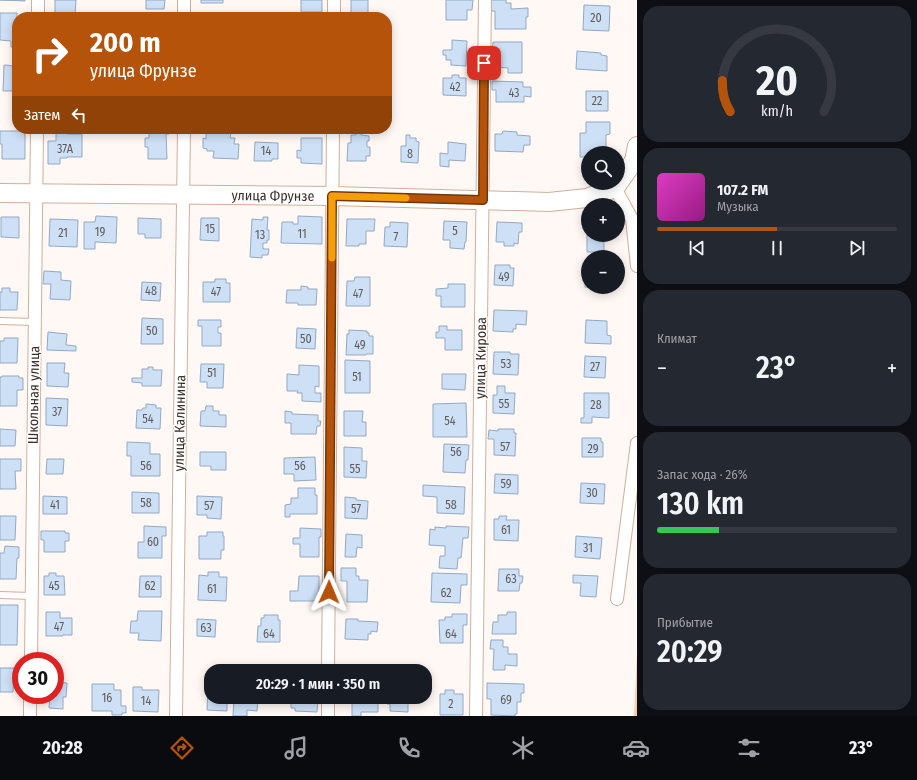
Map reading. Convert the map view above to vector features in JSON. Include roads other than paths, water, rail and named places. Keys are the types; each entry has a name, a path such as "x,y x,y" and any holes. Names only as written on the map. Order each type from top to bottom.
{"street":[{"path":"38,0 38,12"},
{"path":"184,0 184,12"},
{"path":"334,0 334,12"},
{"name":"улица Кирова","path":"476,716 485,0"},
{"name":"Школьная улица","path":"31,652 37,134"},
{"name":"улица Калинина","path":"176,716 184,134"},
{"path":"328,664 333,134"},
{"path":"625,173 634,160 637,146"},
{"name":"улица Фрунзе","path":"0,193 332,196 549,202 587,198 609,190"},
{"path":"616,190 632,219 637,266"},
{"path":"617,599 637,443"},
{"path":"30,704 30,716"},
{"path":"328,704 328,716"}],"lane":[{"path":"0,321 34,322"},
{"path":"0,595 32,596"}]}
